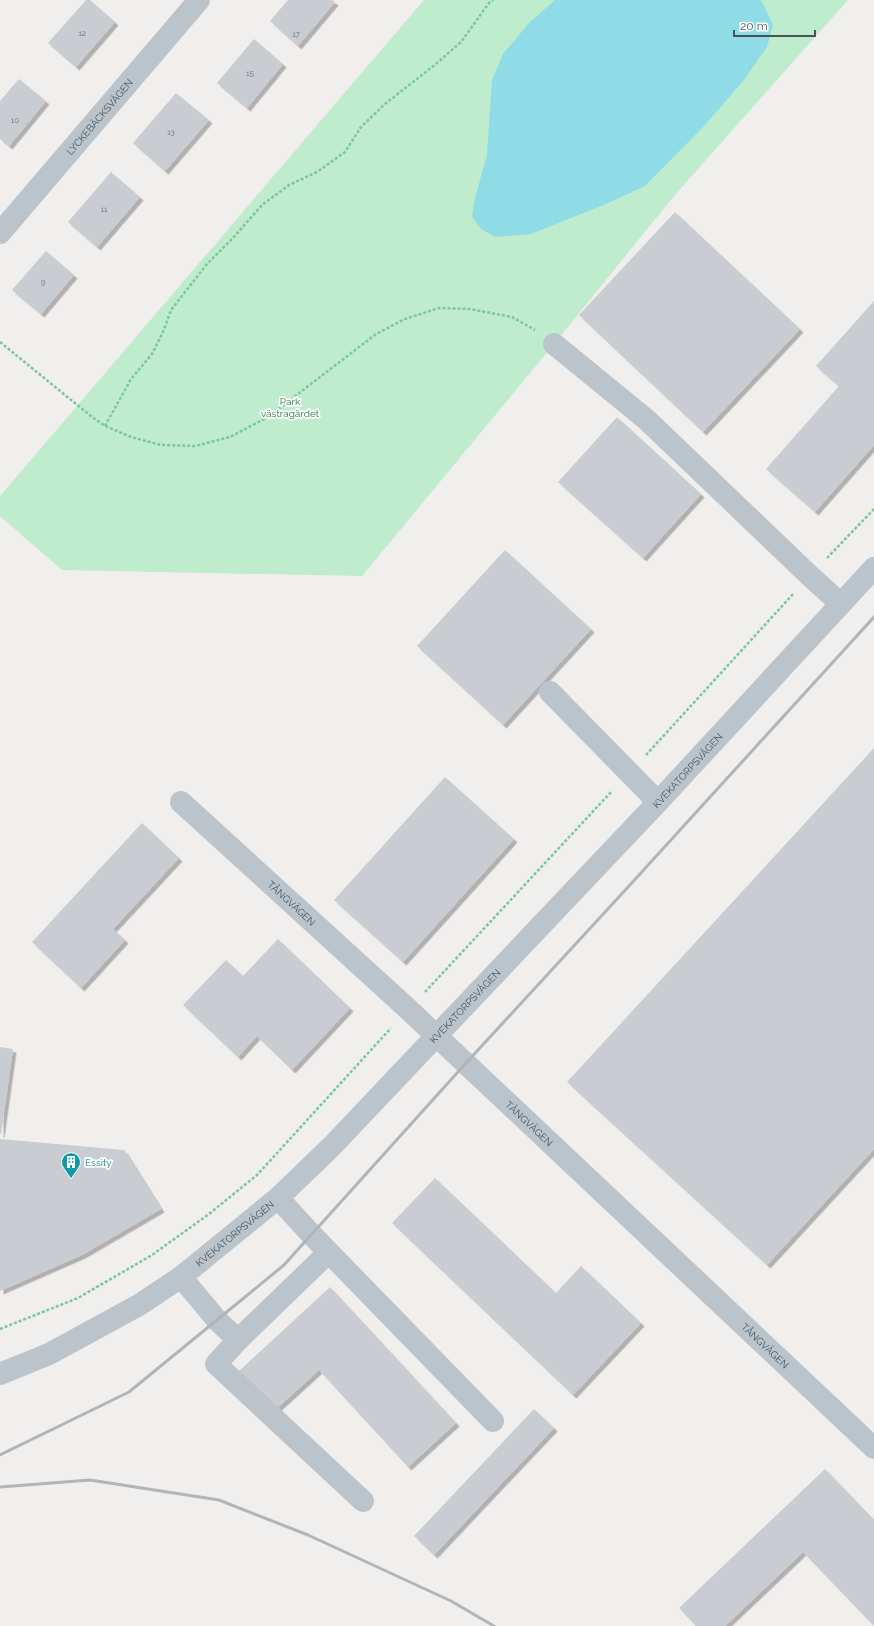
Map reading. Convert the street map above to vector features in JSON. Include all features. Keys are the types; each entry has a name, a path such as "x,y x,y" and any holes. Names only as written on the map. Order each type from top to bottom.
{"street":[{"name":"LYCKEBÄCKSVÄGEN","path":"0,233 199,0"},
{"path":"554,344 647,420 841,604"},
{"name":"KVEKATORPSVÄGEN","path":"0,1374 49,1354 139,1305 181,1277 278,1198 332,1146 658,802 874,568"},
{"path":"550,692 658,802"},
{"name":"TÅNGVÄGEN","path":"181,802 408,1009 874,1448"},
{"path":"278,1198 328,1252 493,1421"},
{"path":"328,1252 238,1340 216,1364 363,1501"},
{"path":"181,1277 217,1320 238,1340"}],"path":[{"path":"105,426 131,379 152,354 164,332 171,310 206,264 233,238 262,205 290,185 317,172 345,152 361,127 385,104 436,64 461,42 489,3 493,0"},
{"path":"0,342 92,418 105,426 131,437 161,445 194,446 230,437 268,417 376,334 405,319 439,308 470,309 512,316 538,331 554,344"},
{"path":"0,1329 78,1298 152,1256 257,1175 408,1009 630,773 810,576 874,509"}],"green space":[{"name":"Park västragärdet","path":"424,0 848,0 674,196 362,576 62,570 0,516 0,496"}],"water":[{"path":"555,0 760,0 763,3 773,25 767,47 744,80 705,125 645,186 606,204 531,234 495,237 481,229 472,217 475,198 487,155 492,80 503,54 530,22"}],"building":[{"path":"86,0 90,0 115,22 76,67 48,43"},
{"path":"288,0 332,0 335,2 298,46 270,21"},
{"path":"254,39 283,64 247,108 217,83"},
{"path":"19,79 46,101 9,146 0,139 0,101"},
{"path":"176,93 209,120 165,171 133,143"},
{"path":"111,172 140,197 97,247 68,222"},
{"path":"675,212 800,329 703,432 579,315"},
{"path":"46,251 74,275 41,314 12,290"},
{"path":"874,301 874,445 815,512 766,469 839,386 816,366"},
{"path":"617,417 701,494 643,558 558,482"},
{"path":"505,550 591,629 503,725 417,646"},
{"path":"874,748 874,1149 767,1265 567,1082"},
{"path":"445,777 514,839 403,962 334,900"},
{"path":"142,823 179,858 113,929 125,940 81,988 32,942"},
{"path":"278,939 350,1008 292,1070 257,1036 238,1057 183,1005 226,960 243,976"},
{"path":"0,1047 13,1049 1,1134 0,1134"},
{"name":"Essity","path":"0,1139 124,1150 161,1209 82,1255 0,1291"},
{"path":"435,1178 556,1293 581,1266 641,1323 573,1395 392,1223"},
{"path":"330,1287 456,1423 408,1467 319,1370 274,1411 238,1372"},
{"path":"534,1409 554,1428 434,1555 414,1536"},
{"path":"825,1469 874,1520 874,1626 803,1552 725,1626 696,1626 679,1608"}],"railway":[{"path":"0,1455 129,1392 284,1265 466,1063 874,617"},
{"path":"0,1487 90,1480 219,1500 308,1535 451,1601 494,1626"}],"place":[{"name":"Essity","path":"71,1179"}]}
